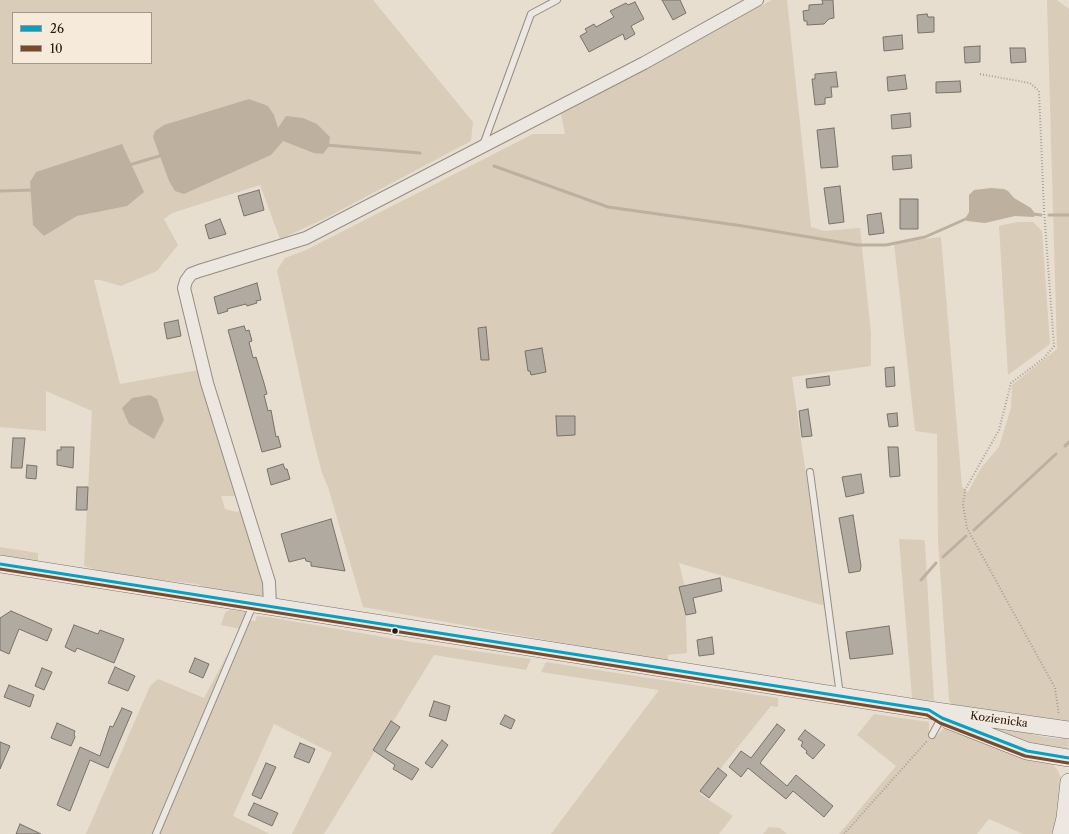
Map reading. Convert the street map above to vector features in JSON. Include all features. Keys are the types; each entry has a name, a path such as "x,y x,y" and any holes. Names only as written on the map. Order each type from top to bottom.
{"main road":[{"name":"Kozienicka","path":"0,564 840,696 938,713 1063,729"},
{"name":"Kozienicka","path":"938,713 1027,751 1069,758"},
{"path":"1061,834 1069,782"}],"street":[{"path":"261,605 269,582 207,383 184,288 186,280 191,274 199,271 306,238 644,62 757,0"}],"lane":[{"path":"482,147 531,14 556,0"},
{"path":"810,472 840,696"},
{"path":"156,834 261,605"},
{"path":"932,735 938,713"}],"path":[{"path":"980,74 1030,83 1035,86 1039,92 1044,210 1054,346 1044,358 1011,383 999,430 965,490 963,505 967,528 1055,688 1063,729"},
{"path":"844,834 932,735"}],"shaded area":[{"path":"0,0 373,0 473,122 471,141 324,219 280,239 260,185 172,213 164,219 178,245 157,271 121,286 100,280 94,280 120,384 198,370 235,496 221,496 225,509 237,512 241,510 264,586 265,592 260,599 218,592 197,584 110,574 84,566 92,411 46,391 46,431 0,427","holes":["30,182 98,211 77,216 44,236 32,200"]},
{"path":"772,0 787,0 811,227 824,231 860,228 871,333 871,366 792,377 825,606 679,563 685,587 687,653 668,655 668,662 363,607 328,487 322,473 312,434 277,270 285,258 306,250 533,134 565,134 561,114"},
{"path":"1047,0 1057,0 1069,9 1069,725 953,708 949,700 938,541 937,434 915,431 894,243 941,237 962,487 968,492 981,468 999,447 1011,408 1012,385 1057,349"},
{"path":"249,99 268,106 274,115 278,128 286,116 303,118 317,124 330,137 329,146 323,154 314,153 283,141 271,155 184,194 175,191 169,181 153,137 155,131 164,125"},
{"path":"122,144 144,192 127,206 77,216 44,236 33,225 30,182 36,172"},
{"path":"991,188 1004,189 1008,191 1014,198 1031,208 1035,214 1034,217 1015,216 985,223 967,221 965,219 969,212 969,195 974,190"},
{"path":"1017,222 1033,222 1042,231 1050,344 1008,375 999,226"},
{"path":"150,395 157,399 164,420 154,439 129,424 122,408 132,398"},
{"path":"899,539 924,540 925,543 934,701 912,698"},
{"path":"0,547 38,553 38,564 0,558"},
{"path":"229,610 245,612 247,620 255,621 257,616 268,617 413,642 531,659 526,670 434,655 324,834 292,834 332,753 274,724 233,816 270,834 86,834 150,686 158,679 204,698 241,629 221,625 225,613"},
{"path":"546,662 778,698 778,707 771,706 700,794 733,816 719,834 551,834 659,690 541,672"},
{"path":"874,714 929,722 929,731 934,738 946,726 1026,758 1053,765 1057,769 1062,780 1060,800 1053,834 1023,834 989,819 977,834 839,834 896,766 857,735"},
{"path":"993,727 1029,730 1033,735 1059,739 1069,736 1068,750 1026,745 992,730"},
{"path":"769,827 780,828 787,834 763,834"}],"building":[{"path":"662,0 680,0 686,13 673,20"},
{"path":"822,0 833,0 834,18 829,19 824,24 807,25 807,21 804,21 803,11 809,10 809,5 823,4"},
{"path":"635,2 644,19 631,26 635,34 625,40 623,34 589,52 580,36 587,32 585,29 594,24 596,27 614,17 610,11 626,3 628,5"},
{"path":"927,14 928,17 934,17 934,32 918,33 917,15"},
{"path":"902,35 903,49 884,51 883,37"},
{"path":"980,46 980,62 965,63 964,47"},
{"path":"1010,48 1025,48 1026,62 1011,63"},
{"path":"836,72 838,87 831,87 832,97 825,98 825,104 815,105 812,79 815,79 815,74"},
{"path":"905,75 907,89 888,91 887,77"},
{"path":"960,81 961,92 936,93 936,82"},
{"path":"910,113 911,127 892,129 891,115"},
{"path":"834,128 838,167 821,168 817,130"},
{"path":"911,155 912,168 893,170 892,156"},
{"path":"840,186 844,222 829,224 824,188"},
{"path":"259,190 264,210 244,216 238,196"},
{"path":"900,199 918,199 918,229 900,229"},
{"path":"881,213 884,233 869,235 867,215"},
{"path":"220,219 226,234 209,239 205,225"},
{"path":"257,283 261,300 247,306 246,304 227,309 228,311 218,314 214,297"},
{"path":"178,320 181,336 167,339 164,323"},
{"path":"244,326 246,331 249,330 252,341 249,342 253,358 256,357 267,394 264,395 268,411 271,410 276,437 278,436 281,447 262,452 228,330"},
{"path":"486,327 489,360 481,360 478,328"},
{"path":"542,348 546,372 531,375 530,371 528,371 525,351"},
{"path":"894,367 895,386 886,387 885,368"},
{"path":"829,376 830,385 807,388 806,379"},
{"path":"808,409 812,436 802,437 799,411"},
{"path":"897,413 898,426 889,427 887,414"},
{"path":"556,416 575,416 575,435 557,436"},
{"path":"13,438 25,438 22,468 11,468"},
{"path":"61,447 74,447 73,468 57,465 57,450 61,450"},
{"path":"888,447 898,447 900,476 890,477"},
{"path":"283,464 285,469 287,469 290,479 271,485 267,469"},
{"path":"27,465 37,466 36,479 26,478"},
{"path":"861,474 864,493 846,497 842,477"},
{"path":"77,487 88,487 87,510 76,510"},
{"path":"853,515 861,566 860,571 849,573 839,518"},
{"path":"331,519 345,571 311,566 311,562 306,561 305,558 289,562 281,534"},
{"path":"720,578 722,591 693,598 696,613 686,615 679,587"},
{"path":"11,611 52,629 47,641 19,629 9,654 0,650 0,618"},
{"path":"74,625 98,634 100,630 124,639 114,663 77,648 75,652 65,647"},
{"path":"889,626 893,654 850,659 846,632"},
{"path":"712,637 714,654 699,656 697,640"},
{"path":"195,658 209,664 203,678 189,672"},
{"path":"115,667 135,676 128,691 108,683"},
{"path":"42,668 52,672 44,690 35,686"},
{"path":"9,685 34,695 30,707 4,697"},
{"path":"434,701 450,706 446,721 429,716"},
{"path":"122,708 132,712 108,768 90,760 70,811 57,805 80,747 100,756 110,726 113,727"},
{"path":"505,715 515,720 511,729 500,724"},
{"path":"391,721 400,727 385,750 419,769 412,780 393,769 395,765 373,750"},
{"path":"57,723 75,731 75,737 71,746 51,738"},
{"path":"777,724 785,730 760,763 787,786 796,775 833,806 824,817 793,791 786,799 748,768 741,777 729,767 741,751 751,758"},
{"path":"805,730 825,745 813,759 801,746 803,742 798,739"},
{"path":"442,740 448,745 432,768 425,763"},
{"path":"0,742 10,746 0,769"},
{"path":"300,743 315,749 309,763 294,757"},
{"path":"266,763 276,767 261,799 252,795"},
{"path":"718,768 727,775 709,798 700,791"},
{"path":"254,803 278,813 272,826 248,815"},
{"path":"20,824 41,834 16,834"}],"waterway":[{"path":"326,145 420,153"},
{"path":"129,165 163,155"},
{"path":"494,166 608,207 743,226 857,245 886,245 925,237 968,218"},
{"path":"0,191 34,190"},
{"path":"1033,214 1041,215"},
{"path":"1049,215 1069,215"},
{"path":"1065,446 1069,442"},
{"path":"974,530 1056,454"},
{"path":"943,557 966,536"},
{"path":"921,580 936,563"}],"transit line":[{"name":"26","path":"0,564 929,710 942,718 1027,751 1069,758"},
{"name":"10","path":"0,569 927,715 940,723 1025,756 1068,763"}]}
